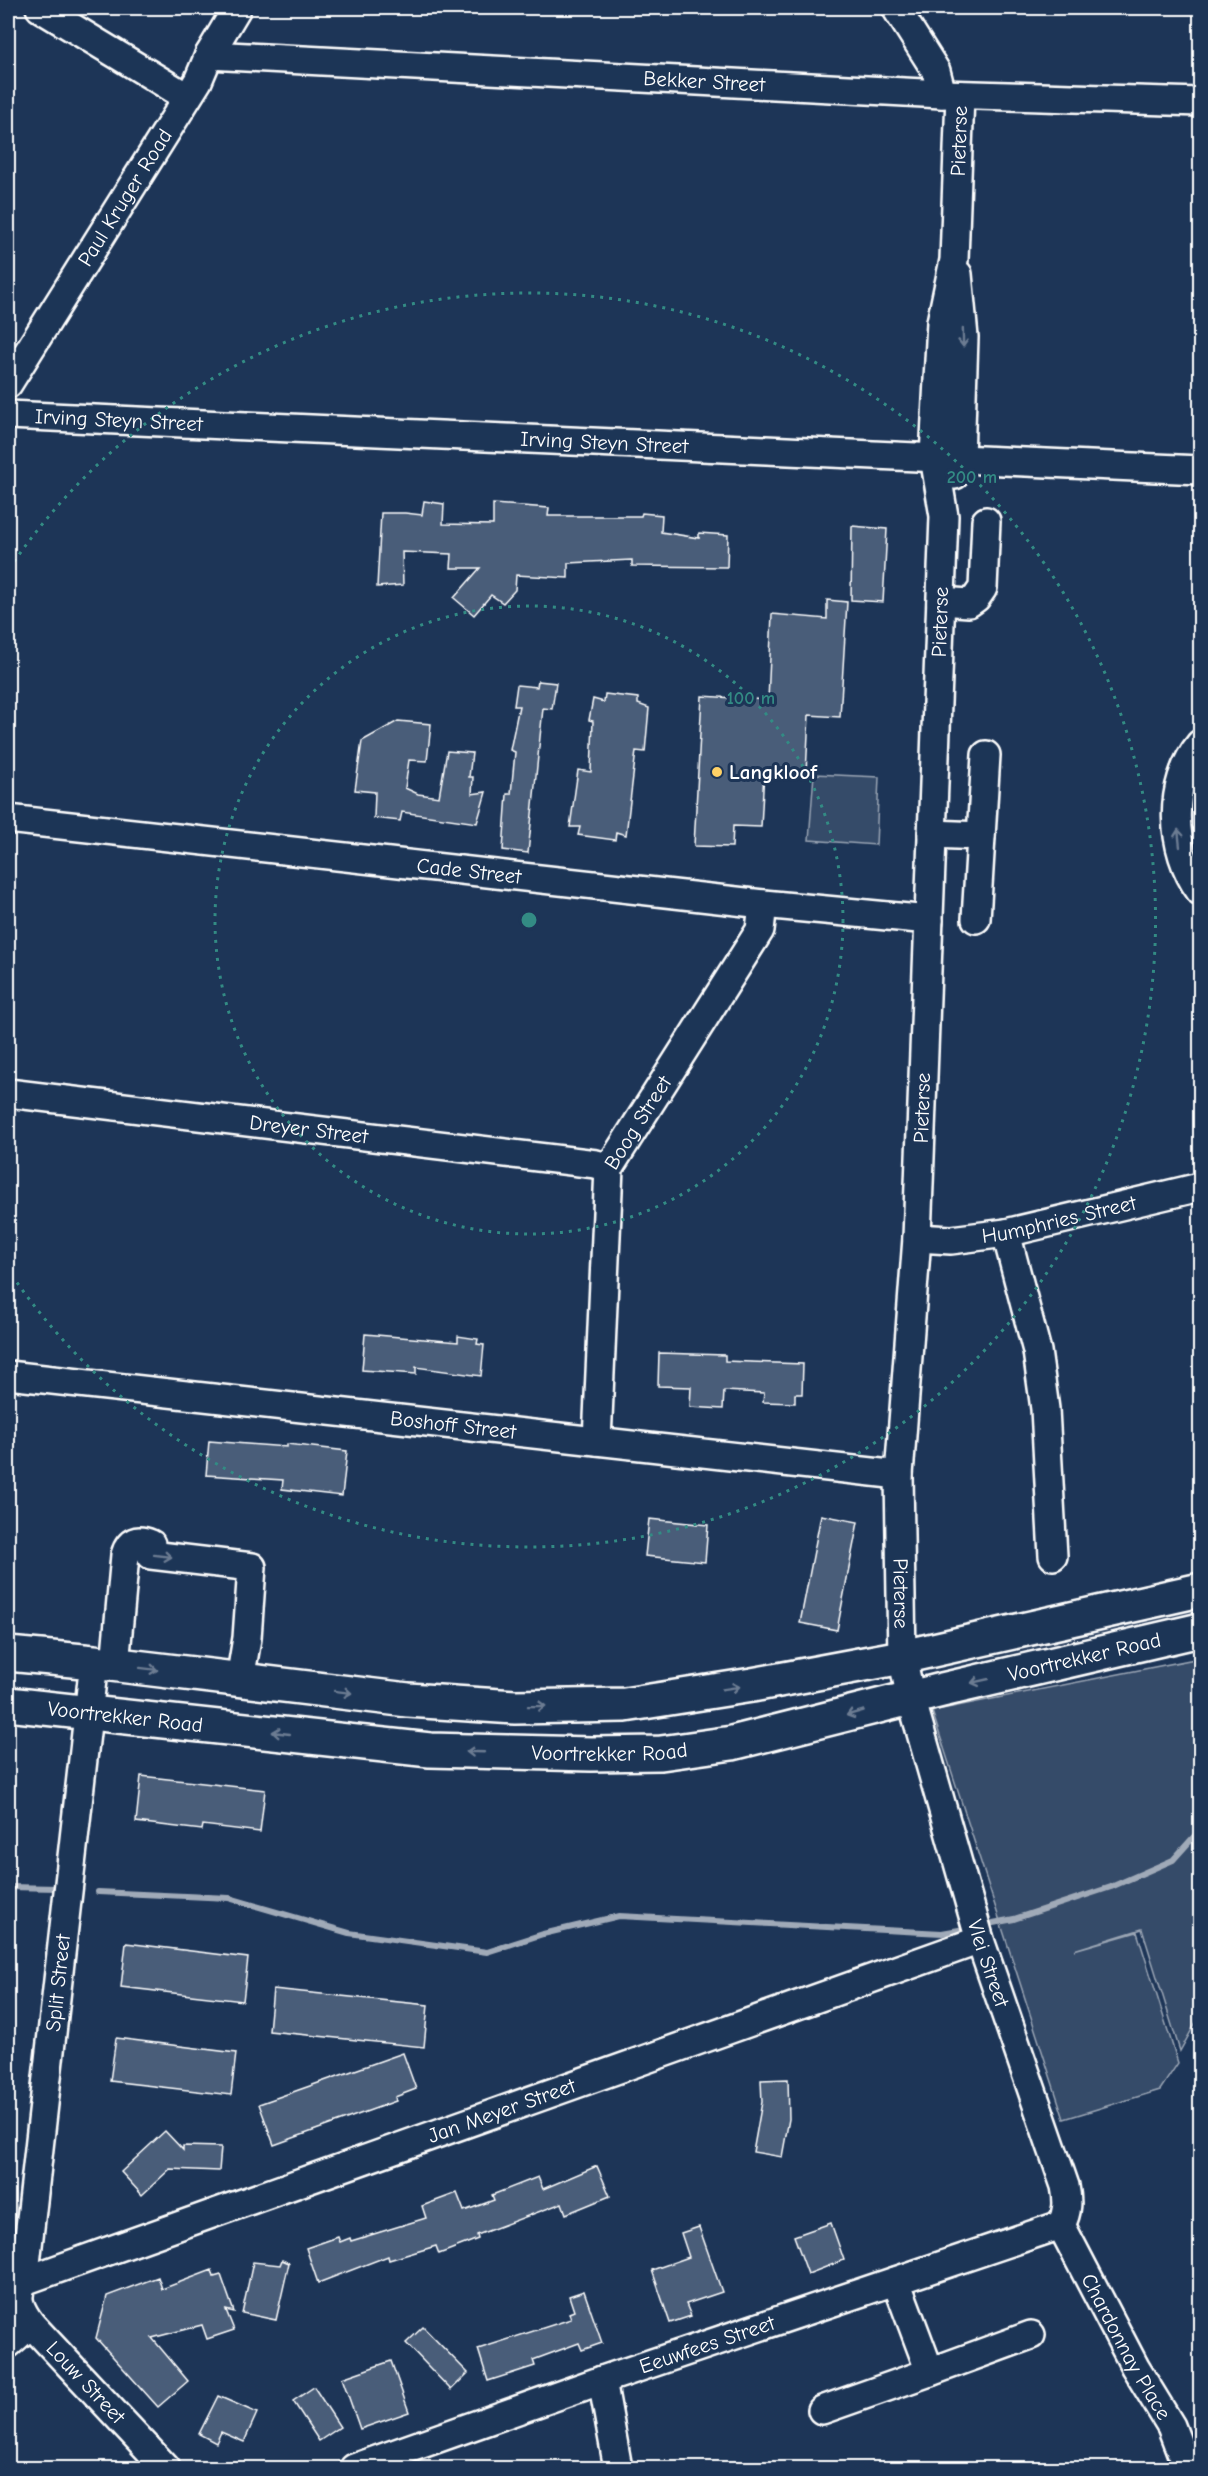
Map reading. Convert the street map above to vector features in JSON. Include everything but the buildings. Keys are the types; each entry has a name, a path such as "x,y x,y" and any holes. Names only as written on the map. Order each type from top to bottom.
{"main road":[{"name":"Voortrekker Road","path":"8,1654 408,1700 515,1707 625,1705 752,1685 902,1657 1200,1590"},
{"name":"Voortrekker Road","path":"8,1704 430,1750 591,1754 660,1753 732,1743 1200,1630"}],"street":[{"path":"40,8 187,96"},
{"name":"Paul Kruger Road","path":"8,384 198,81 209,55 237,8"},
{"path":"896,8 951,95"},
{"name":"Bekker Street","path":"209,55 951,95 1200,102"},
{"name":"Pieterse","path":"911,1698 902,1657 899,1475 917,1238 947,458 940,322 954,260 951,95"},
{"name":"Irving Steyn Street","path":"8,415 1200,470"},
{"path":"941,601 969,603 983,588 986,521"},
{"path":"1200,744 1192,754 1180,785 1177,813 1178,843 1188,874 1200,891"},
{"path":"976,919 986,755"},
{"name":"Cade Street","path":"8,819 763,904 929,920"},
{"path":"932,834 981,836"},
{"name":"Boog Street","path":"597,1441 609,1168 759,930 763,904"},
{"name":"Dreyer Street","path":"8,1093 585,1162 609,1168"},
{"name":"Humphries Street","path":"917,1238 951,1240 1006,1233 1200,1187"},
{"path":"1006,1233 1037,1351 1045,1408 1053,1556"},
{"name":"Boshoff Street","path":"8,1375 899,1475"},
{"name":"Split Street","path":"20,2302 88,1712 104,1664 125,1555 131,1543 141,1541 151,1544 151,1555 252,1567 247,1638 240,1680"},
{"name":"Vlei Street","path":"911,1698 980,1940 1065,2186 1066,2215 1061,2225"},
{"name":"Jan Meyer Street","path":"8,2344 20,2302 980,1940"},
{"name":"Eeuwfees Street","path":"354,2469 602,2380 1061,2225"},
{"name":"Chardonnay Place","path":"1061,2225 1136,2367 1171,2426 1187,2469"},
{"path":"896,2281 930,2372"},
{"name":"Louw Street","path":"20,2302 166,2469"},
{"path":"822,2410 1031,2335"},
{"path":"602,2380 618,2469"}],"shaded area":[{"path":"1200,766 1200,871 1192,846 1189,818 1192,791"},
{"path":"814,774 879,777 876,845 809,840"},
{"path":"1200,1658 1200,2015 1180,2051 1142,1929 1074,1950 1137,1932 1178,2063 1160,2090 1064,2119 932,1711"}],"waterway":[{"path":"993,1923 1014,1919 1111,1887 1173,1860 1200,1830"},
{"path":"8,1887 58,1888"},
{"path":"98,1892 229,1898 349,1933 487,1952 543,1934 619,1916 942,1933 959,1930"}],"place":[{"name":"Langkloof","path":"717,772"}]}
